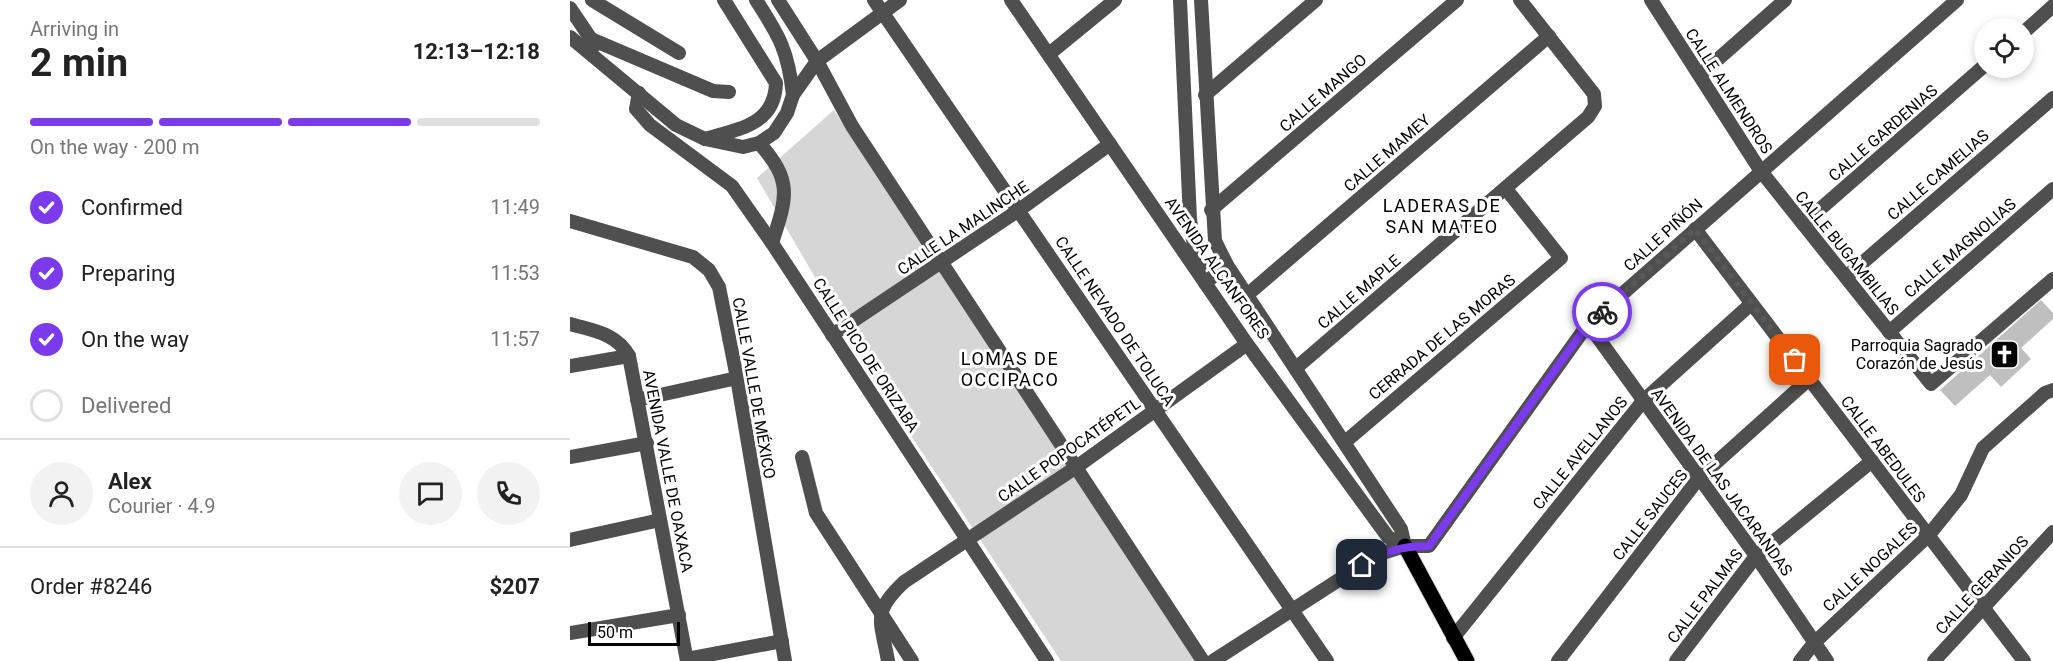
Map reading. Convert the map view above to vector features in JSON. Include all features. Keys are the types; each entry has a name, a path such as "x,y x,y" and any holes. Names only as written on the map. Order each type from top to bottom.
{"main road":[{"name":"AVENIDA ALCANFORES","path":"1405,546 1467,661"}],"street":[{"path":"592,0 679,53"},
{"path":"705,139 750,125 767,112 776,98 776,82 724,0"},
{"path":"756,0 777,33 789,62 793,95"},
{"path":"778,0 817,62 852,126 1203,661"},
{"name":"CALLE NEVADO DE TOLUCA","path":"874,0 1327,661"},
{"path":"570,37 612,69 676,125 705,139 743,147 759,143 774,133 787,113 793,95 817,62 900,0"},
{"name":"AVENIDA ALCANFORES","path":"1011,0 1247,344 1388,537 1405,546"},
{"path":"1049,54 1115,0"},
{"path":"1180,0 1190,219 1194,247 1205,282 1227,266"},
{"name":"AVENIDA ALCANFORES","path":"1201,0 1211,210 1215,241 1227,266 1401,529 1405,546"},
{"path":"1206,95 1316,0"},
{"name":"CALLE MANGO","path":"1211,210 1457,0"},
{"path":"1520,0 1549,36"},
{"name":"CALLE ALMENDROS","path":"1651,0 1760,170"},
{"path":"1700,75 1785,0"},
{"name":"CALLE PIÑÓN","path":"1405,546 1429,546 1588,324 1760,170 1957,0"},
{"path":"2034,23 2053,6"},
{"path":"570,8 612,69"},
{"name":"CALLE MAPLE","path":"1296,368 1588,117 1595,106 1594,94 1549,36"},
{"name":"CALLE MAMEY","path":"1247,295 1549,36"},
{"path":"591,39 713,91 729,92"},
{"name":"CALLE GARDENIAS","path":"1803,224 1974,75"},
{"name":"CALLE PICO DE ORIZABA","path":"639,93 636,109 643,117 732,186 772,243 1047,661"},
{"name":"CALLE CAMELIAS","path":"1846,277 2053,98"},
{"path":"759,143 777,163 785,186 783,210 772,243"},
{"name":"CALLE LA MALINCHE","path":"832,335 941,264 1110,144"},
{"name":"CALLE BUGAMBILIAS","path":"1760,170 1931,384 2053,279"},
{"name":"CERRADA DE LAS MORAS","path":"1345,442 1562,258 1506,189"},
{"name":"CALLE MAGNOLIAS","path":"1889,332 2053,189"},
{"name":"CALLE VALLE DE MÉXICO","path":"570,220 693,257 709,270 719,287 737,378 785,661"},
{"name":"CALLE ABEDULES","path":"1695,229 2024,661"},
{"name":"CALLE AVELLANOS","path":"1453,638 1643,400 1751,304"},
{"name":"AVENIDA VALLE DE OAXACA","path":"570,324 612,336 622,344 629,356 687,660"},
{"name":"AVENIDA DE LAS JACARANDAS","path":"1588,324 1756,556 1827,661"},
{"name":"CALLE POPOCATÉPETL","path":"880,611 886,598 904,582 1075,468 1247,344"},
{"path":"570,366 629,356"},
{"path":"638,400 737,378"},
{"name":"CALLE SAUCES","path":"1558,661 1699,478 1809,379"},
{"name":"CALLE NOGALES","path":"1800,661 1814,643 1928,536 1961,495 1983,448 2045,393 2053,390"},
{"path":"570,457 647,443"},
{"path":"802,457 816,513 912,661"},
{"name":"CALLE PALMAS","path":"1676,661 1756,556 1872,461"},
{"path":"570,540 660,520"},
{"name":"CALLE GERANIOS","path":"1934,661 2053,532"},
{"path":"1213,661 1379,554 1405,546"},
{"path":"880,611 888,661"},
{"path":"570,633 679,615"},
{"path":"687,660 782,641"}],"shaded area":[{"path":"834,110 1198,661 1061,661 882,392 757,178"}],"building":[{"name":"Parroquia Sagrado Corazón de Jesús","path":"2041,300 2053,313 2053,319 2021,348 2031,359 2001,387 1990,375 1955,406 1940,390"}],"way so far":[{"path":"1602,312 1695,229 1795,360"}],"place":[{"name":"Parroquia Sagrado Corazón de Jesús","path":"2004,354"}],"district":[{"name":"LADERAS DE SAN MATEO","path":"1442,215"},
{"name":"LOMAS DE OCCIPACO","path":"1010,368"}],"route":[{"path":"1362,565 1379,554 1405,546 1429,546 1588,324 1602,312"}]}
